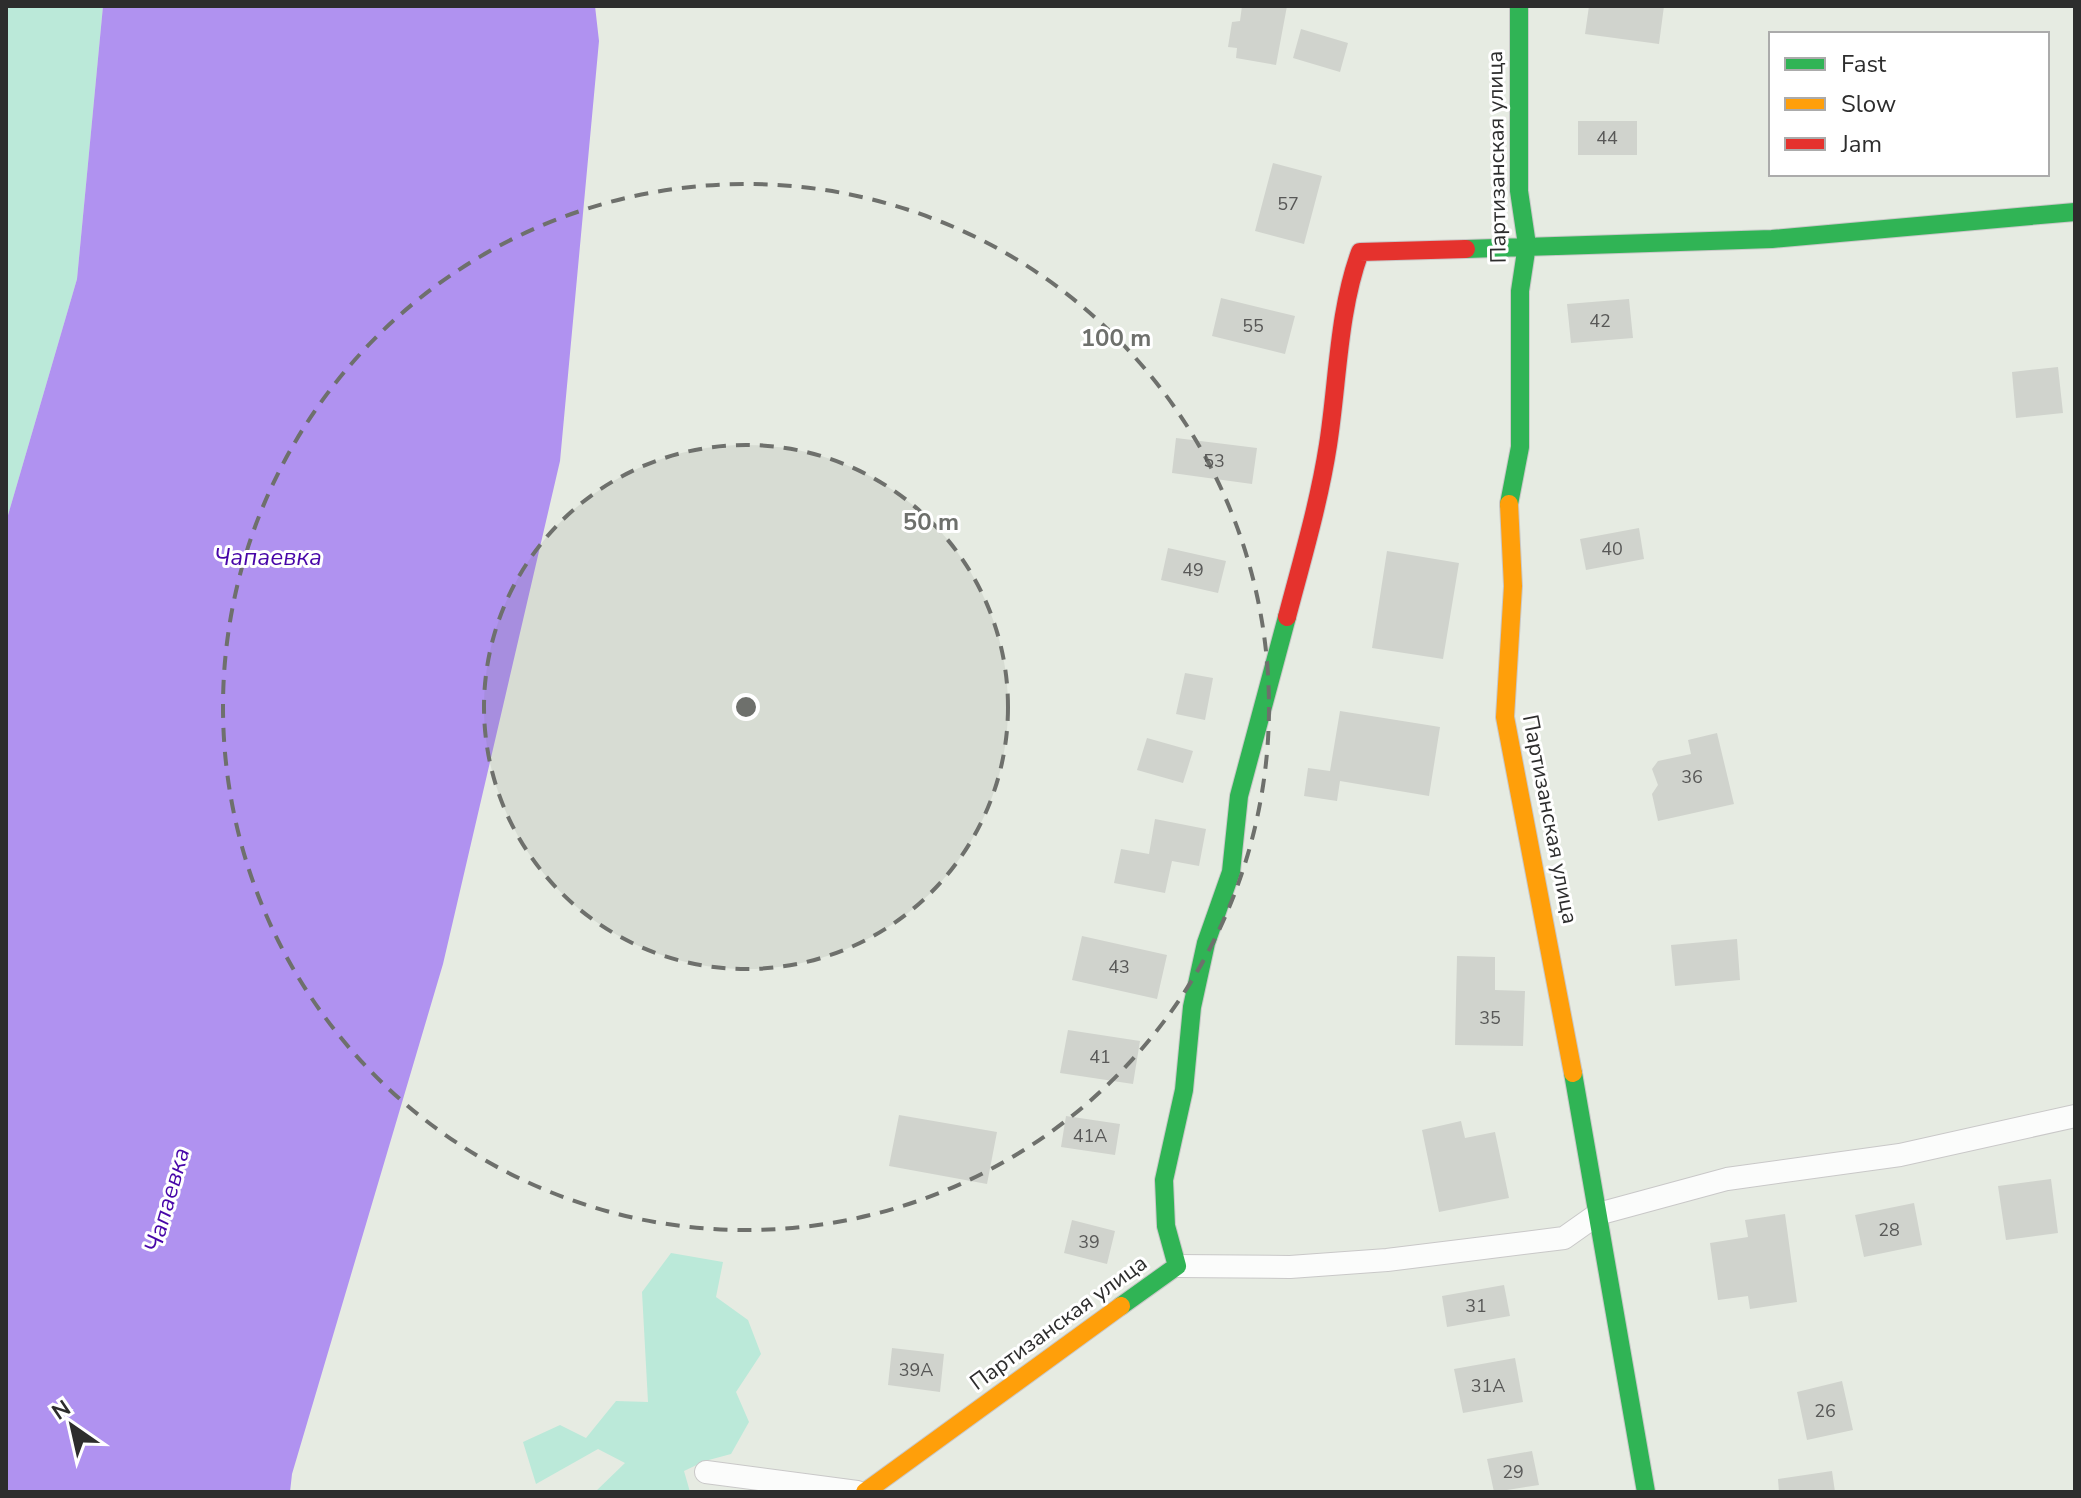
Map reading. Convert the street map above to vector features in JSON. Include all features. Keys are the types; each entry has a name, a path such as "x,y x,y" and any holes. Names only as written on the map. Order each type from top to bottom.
{"street":[{"name":"Партизанская улица","path":"1519,6 1519,191 1527,245 1520,291 1520,447 1508,508 1513,586 1505,717 1554,964 1646,1492"},
{"path":"1527,245 1555,247 1772,239 2075,212"},
{"name":"Партизанская улица","path":"865,1492 1177,1266 1166,1226 1164,1180 1184,1090 1192,1007 1206,943 1231,872 1239,796 1314,516 1328,446 1350,279 1360,252 1527,245"}],"lane":[{"path":"1177,1266 1290,1267 1332,1264 1564,1238 1598,1214 1727,1179 1900,1155 2075,1116"},
{"path":"706,1472 857,1492"}],"green space":[{"path":"6,6 103,6 77,279 6,522"},
{"path":"671,1253 723,1262 716,1297 748,1320 761,1354 736,1392 749,1422 731,1454 684,1471 690,1492 595,1492 625,1463 598,1449 536,1484 523,1442 560,1425 586,1438 616,1401 648,1402 642,1292"}],"water":[{"name":"Чапаевка","path":"103,6 595,6 599,41 560,461 443,964 292,1474 290,1492 6,1492 6,522 77,279"}],"building":[{"path":"1242,6 1287,6 1276,65 1236,58 1237,48 1228,47 1232,22 1240,21"},
{"path":"1589,6 1664,6 1659,44 1585,34"},
{"path":"1301,29 1348,43 1340,72 1293,58"},
{"path":"1578,121 1637,121 1637,155 1578,155"},
{"path":"1273,163 1322,176 1304,244 1255,231"},
{"path":"1221,298 1295,316 1285,354 1212,336"},
{"path":"1629,299 1633,338 1571,343 1567,304"},
{"path":"2058,367 2063,413 2016,418 2012,372"},
{"path":"1176,438 1257,448 1252,484 1172,473"},
{"path":"1639,528 1644,559 1586,570 1580,539"},
{"path":"1168,548 1226,561 1218,593 1161,580"},
{"path":"1387,551 1459,563 1443,659 1372,648"},
{"path":"1185,673 1213,678 1205,720 1176,714"},
{"path":"1340,711 1440,727 1429,796 1340,781 1337,801 1304,796 1308,768 1330,771"},
{"path":"1717,733 1734,804 1658,821 1652,794 1658,785 1652,769 1658,761 1691,754 1688,740"},
{"path":"1147,738 1193,751 1183,783 1137,770"},
{"path":"1155,819 1206,829 1199,866 1172,861 1165,893 1114,883 1121,849 1149,854"},
{"path":"1082,936 1167,955 1157,999 1072,980"},
{"path":"1737,939 1740,980 1675,986 1671,945"},
{"path":"1457,956 1495,957 1495,990 1525,991 1523,1046 1455,1045"},
{"path":"1068,1030 1140,1041 1133,1084 1060,1073"},
{"path":"899,1115 997,1132 987,1184 889,1166"},
{"path":"1066,1116 1120,1124 1115,1155 1061,1147"},
{"path":"1461,1121 1465,1138 1495,1132 1509,1198 1439,1212 1422,1130"},
{"path":"2051,1179 2058,1233 2006,1240 1998,1186"},
{"path":"1914,1203 1922,1245 1864,1257 1855,1215"},
{"path":"1785,1214 1797,1302 1750,1309 1748,1296 1718,1300 1710,1243 1748,1237 1745,1220"},
{"path":"1072,1220 1115,1231 1107,1264 1064,1253"},
{"path":"1504,1285 1510,1316 1447,1327 1442,1296"},
{"path":"892,1348 944,1354 940,1392 888,1385"},
{"path":"1515,1358 1523,1402 1463,1413 1454,1369"},
{"path":"1842,1381 1853,1430 1807,1440 1797,1392"},
{"path":"1532,1451 1539,1485 1494,1492 1487,1459"},
{"path":"1832,1471 1835,1492 1779,1492 1778,1479"}],"traffic: fast":[{"path":"1509,504 1520,447 1520,291 1527,245 1519,191 1519,6"},
{"path":"1466,249 1772,239 2075,212"},
{"path":"1121,1306 1177,1266 1166,1226 1164,1180 1184,1090 1192,1007 1206,943 1231,872 1239,796 1287,617"},
{"path":"1573,1073 1646,1492"}],"traffic: slow":[{"path":"1509,504 1513,586 1505,717 1573,1073"},
{"path":"865,1492 1121,1306"}],"traffic: jam":[{"path":"1287,617 1324,467 1347,298 1360,252 1466,249"}]}
